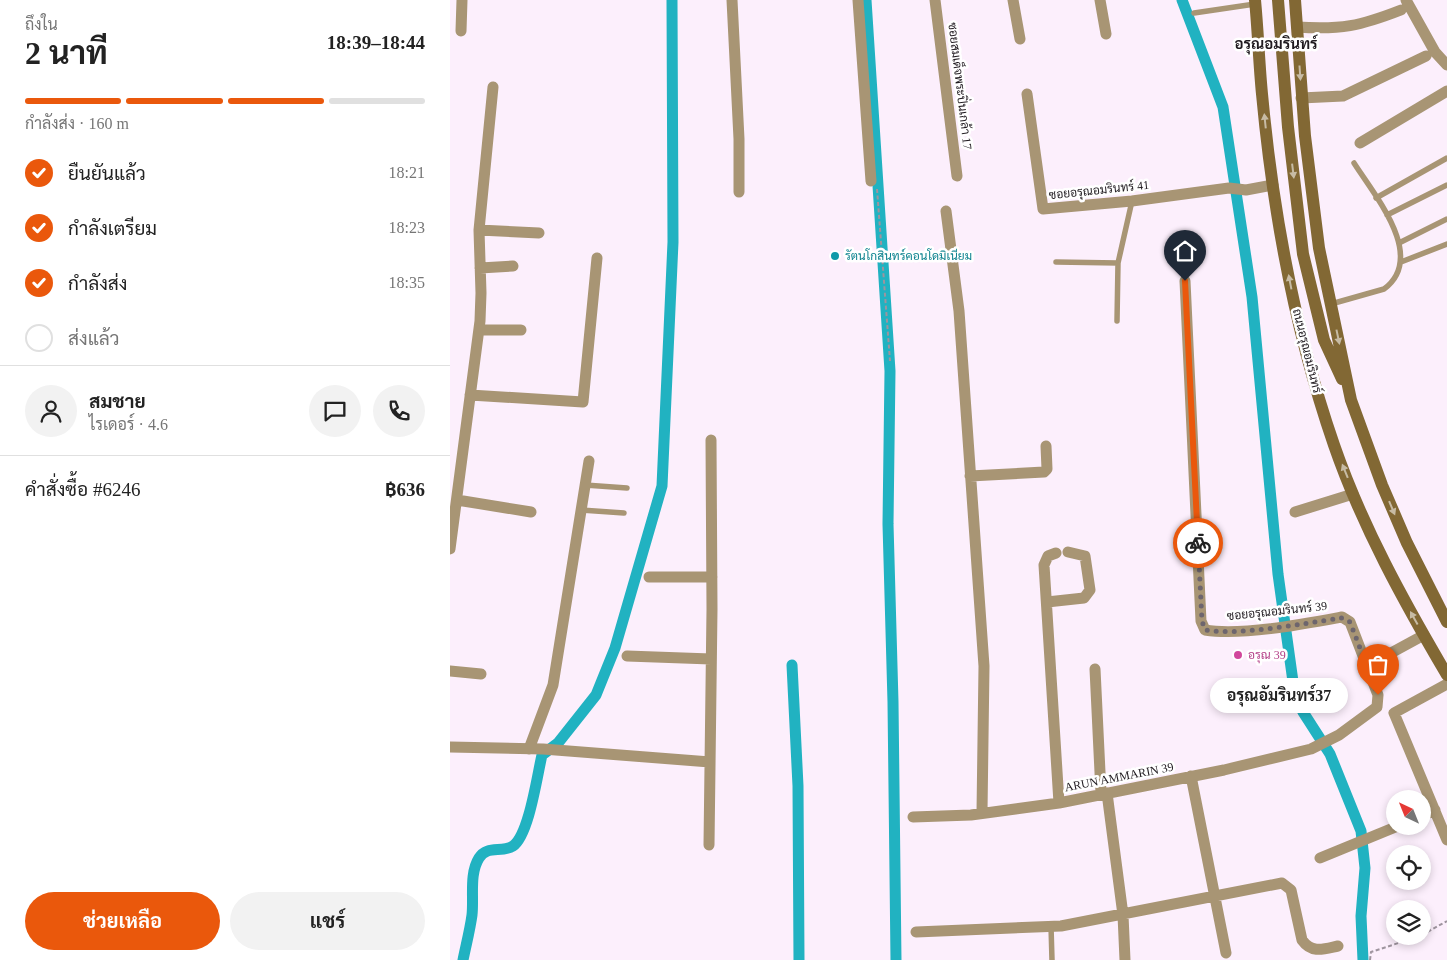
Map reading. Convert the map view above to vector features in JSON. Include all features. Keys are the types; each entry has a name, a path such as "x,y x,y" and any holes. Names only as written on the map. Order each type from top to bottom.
{"main road":[{"path":"1278,0 1288,127 1303,254 1324,340 1352,400 1382,485 1407,543 1446,618"},
{"name":"ถนนอรุณอมรินทร์","path":"1255,2 1262,94 1273,185 1282,242 1304,344 1335,446 1375,544 1447,675"},
{"path":"1296,2 1301,98 1319,248 1352,400"}],"street":[{"path":"461,32 462,0"},
{"path":"732,0 739,139 739,192"},
{"path":"858,0 871,181"},
{"name":"ซอยสมเด็จพระปิ่นเกล้า 17","path":"935,0 957,176"},
{"path":"1013,0 1020,39"},
{"path":"1100,0 1106,34"},
{"path":"1297,28 1345,28 1403,5 1435,52 1447,66"},
{"path":"1301,98 1351,94 1426,56"},
{"path":"450,549 479,330 479,230 492,87"},
{"path":"1360,142 1447,91"},
{"name":"ซอยอรุณอมรินทร์ 41","path":"1027,94 1044,209 1273,185"},
{"path":"946,211 959,311 984,666 982,812"},
{"path":"479,230 539,233"},
{"path":"470,395 583,402 597,258"},
{"path":"480,268 513,266"},
{"name":"ซอยอรุณอมรินทร์ 39","path":"1185,281 1202,621 1205,630 1215,631 1274,627 1342,618 1350,622 1378,695 1377,708 1327,742"},
{"path":"479,330 521,330"},
{"path":"709,845 712,577 711,440"},
{"path":"970,476 1044,472 1047,469 1046,446"},
{"path":"529,749 553,685 588,461"},
{"path":"1295,512 1354,494"},
{"path":"457,500 531,512"},
{"path":"1048,602 1084,598 1090,590 1088,562 1085,556 1062,553 1045,560 1060,803"},
{"path":"649,577 712,577"},
{"path":"1367,666 1424,635"},
{"path":"627,656 711,659"},
{"path":"1094,669 1104,793 1123,914 1125,960"},
{"path":"450,671 481,674"},
{"path":"1447,684 1394,713 1447,840"},
{"name":"ARUN AMMARIN 39","path":"913,818 971,815 982,812 1060,803 1311,749 1327,742"},
{"path":"450,747 562,750 710,762"},
{"path":"1191,776 1226,954"},
{"path":"1431,812 1435,810"},
{"path":"1320,858 1386,831"},
{"path":"916,932 1051,926 1123,914 1282,882 1287,884 1291,890 1302,940 1307,946 1314,950 1338,946"}],"lane":[{"path":"1194,13 1255,2"},
{"path":"1376,198 1447,158"},
{"path":"1331,304 1384,289 1392,283 1400,270 1402,254 1387,215 1354,163"},
{"path":"1387,215 1447,185"},
{"path":"1117,321 1118,263 1132,201"},
{"path":"1399,244 1447,219"},
{"path":"1401,262 1447,244"},
{"path":"1056,262 1118,263"},
{"path":"585,485 627,488"},
{"path":"581,510 624,513"},
{"path":"1051,926 1052,960"}],"path":[{"path":"1431,930 1447,921"},
{"path":"1370,960 1371,952 1393,945"}],"waterway":[{"path":"463,960 472,915 473,878 476,864 482,854 490,850 508,848 519,840 528,818 542,755 558,743 596,695 615,648 662,486 673,242 672,0"},
{"path":"866,0 890,371 888,524 893,702 896,960"},
{"path":"1182,0 1223,107 1252,297 1278,574 1295,696 1330,754 1361,831 1365,868 1361,916 1363,960"},
{"path":"792,665 798,786 799,960"}],"way so far":[{"path":"1198,543 1202,621 1205,630 1274,627 1342,618 1350,622 1378,695"}],"place":[{"name":"รัตนโกสินทร์คอนโดมิเนียม","path":"835,256"},
{"name":"อรุณ 39","path":"1238,655"},
{"name":"อรุณอัมรินทร์37","path":"1378,695"}],"district":[{"name":"อรุณอมรินทร์","path":"1276,44"}],"route":[{"path":"1185,281 1198,543"}]}
